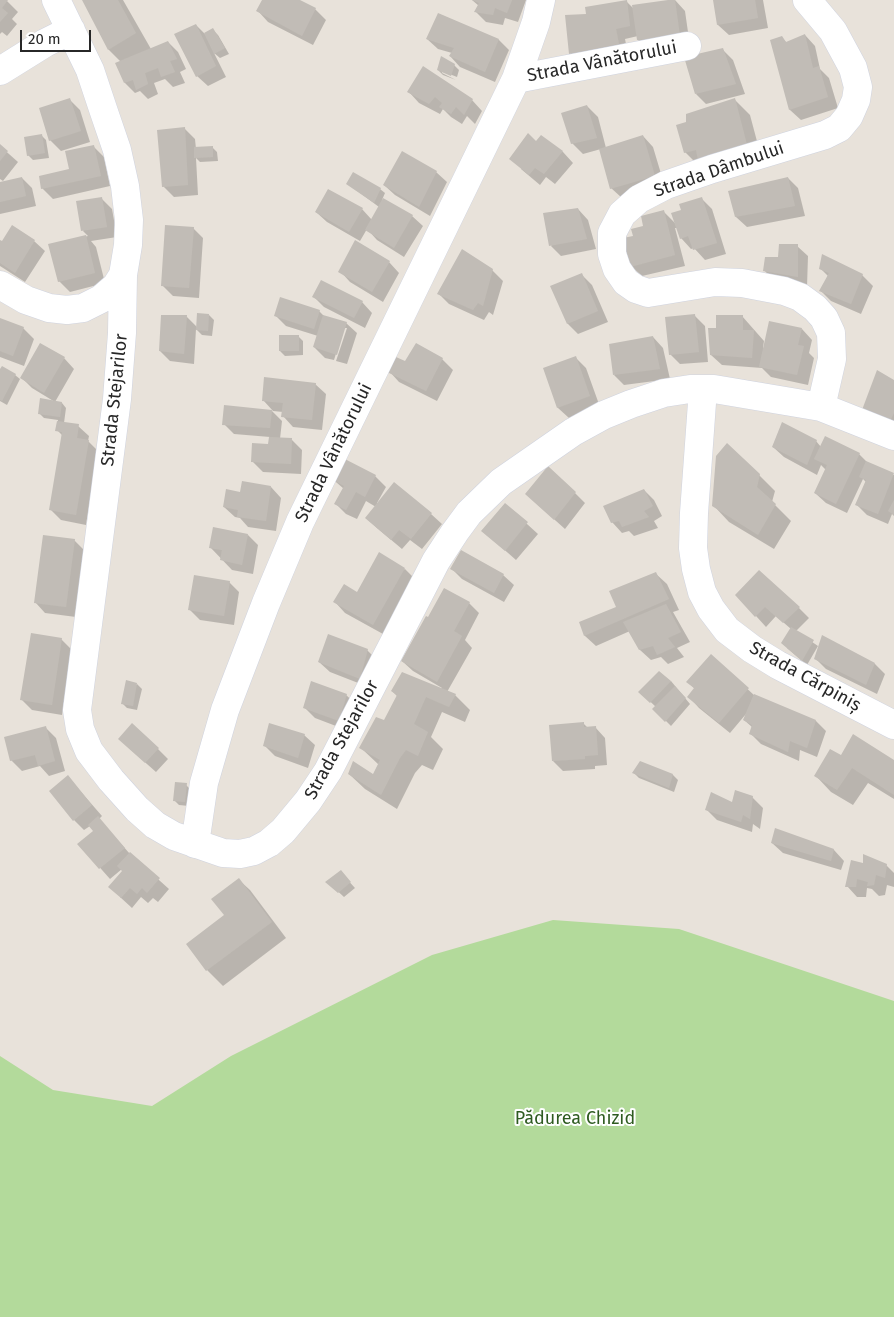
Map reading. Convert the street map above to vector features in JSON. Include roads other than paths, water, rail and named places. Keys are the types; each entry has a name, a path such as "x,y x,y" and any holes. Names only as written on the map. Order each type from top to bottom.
{"street":[{"name":"Strada Stejarilor","path":"56,0 90,70 117,150 125,186 129,220 128,245 123,275 122,333 116,399 77,710 80,729 89,751 111,780 137,810 155,825 174,836 223,853 240,854 254,851 269,844 296,816 328,771 436,561 459,526 484,497 502,482 558,442 604,415 664,393 703,389 741,392 822,407 894,436"},
{"name":"Strada Vânătorului","path":"195,844 204,783 225,710 300,522 516,78 536,22 541,0"},
{"name":"Strada Dâmbului","path":"807,0 833,31 853,68 858,87 856,100 849,116 839,128 825,135 712,169 666,185 639,199 622,214 612,233 612,254 617,269 626,282 636,289 648,293 715,282 742,283 784,291 800,297 815,308 824,318 831,333 830,367 822,407"},
{"path":"0,71 71,30"},
{"name":"Strada Vânătorului","path":"516,78 687,46"},
{"path":"0,285 26,300 48,308 67,310 83,308 101,299 116,286 123,275"},
{"name":"Strada Cărpiniș","path":"703,389 693,548 702,592 711,609 727,630 752,649 778,665 894,725"}],"park label":[{"name":"Pădurea Chizid","path":"575,1119"}]}
